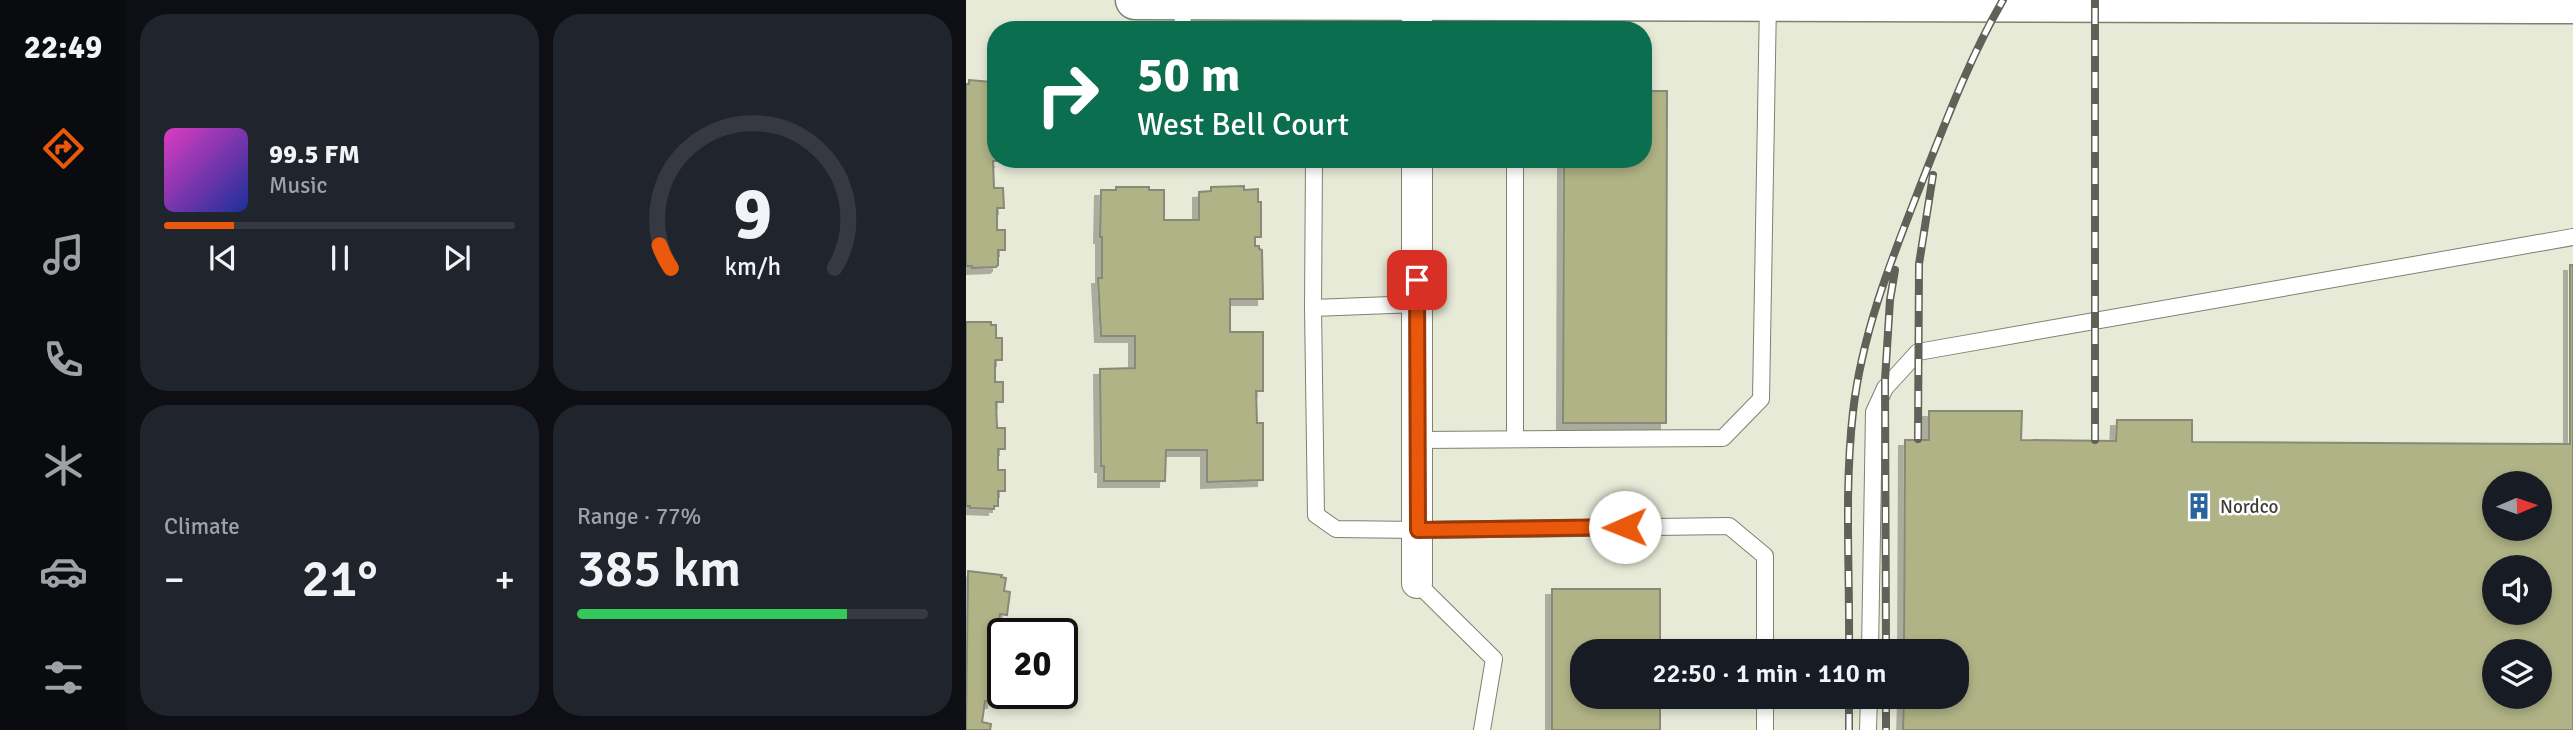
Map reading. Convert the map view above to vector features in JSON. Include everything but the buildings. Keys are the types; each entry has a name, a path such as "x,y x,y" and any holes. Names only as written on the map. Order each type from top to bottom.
{"street":[{"path":"1135,0 1182,15 1417,0 2573,4"},
{"path":"1417,0 1417,21"},
{"path":"1417,168 1417,583"}],"lane":[{"path":"1418,440 1723,438 1761,398 1768,1"},
{"path":"1314,168 1316,515 1336,529 1729,526 1765,556 1765,639"},
{"path":"1514,168 1515,439"},
{"path":"1870,639 1874,412 1885,388 1918,352 2573,237"},
{"path":"1313,308 1417,304"},
{"path":"1417,583 1494,659 1482,730"},
{"path":"1765,709 1765,730"},
{"path":"1868,730 1869,709"}],"railway":[{"path":"1849,639 1850,442 1863,353 1889,268 1940,137 1969,68 2003,0"},
{"path":"2095,0 2095,440"},
{"path":"1918,439 1919,264 1933,175"},
{"path":"1886,639 1885,380 1890,300 1895,270"},
{"path":"1849,709 1849,730"},
{"path":"1886,709 1886,730"}],"place":[{"name":"Nordco","path":"2199,506"}],"route":[{"path":"1417,280 1418,530 1625,527"}]}
